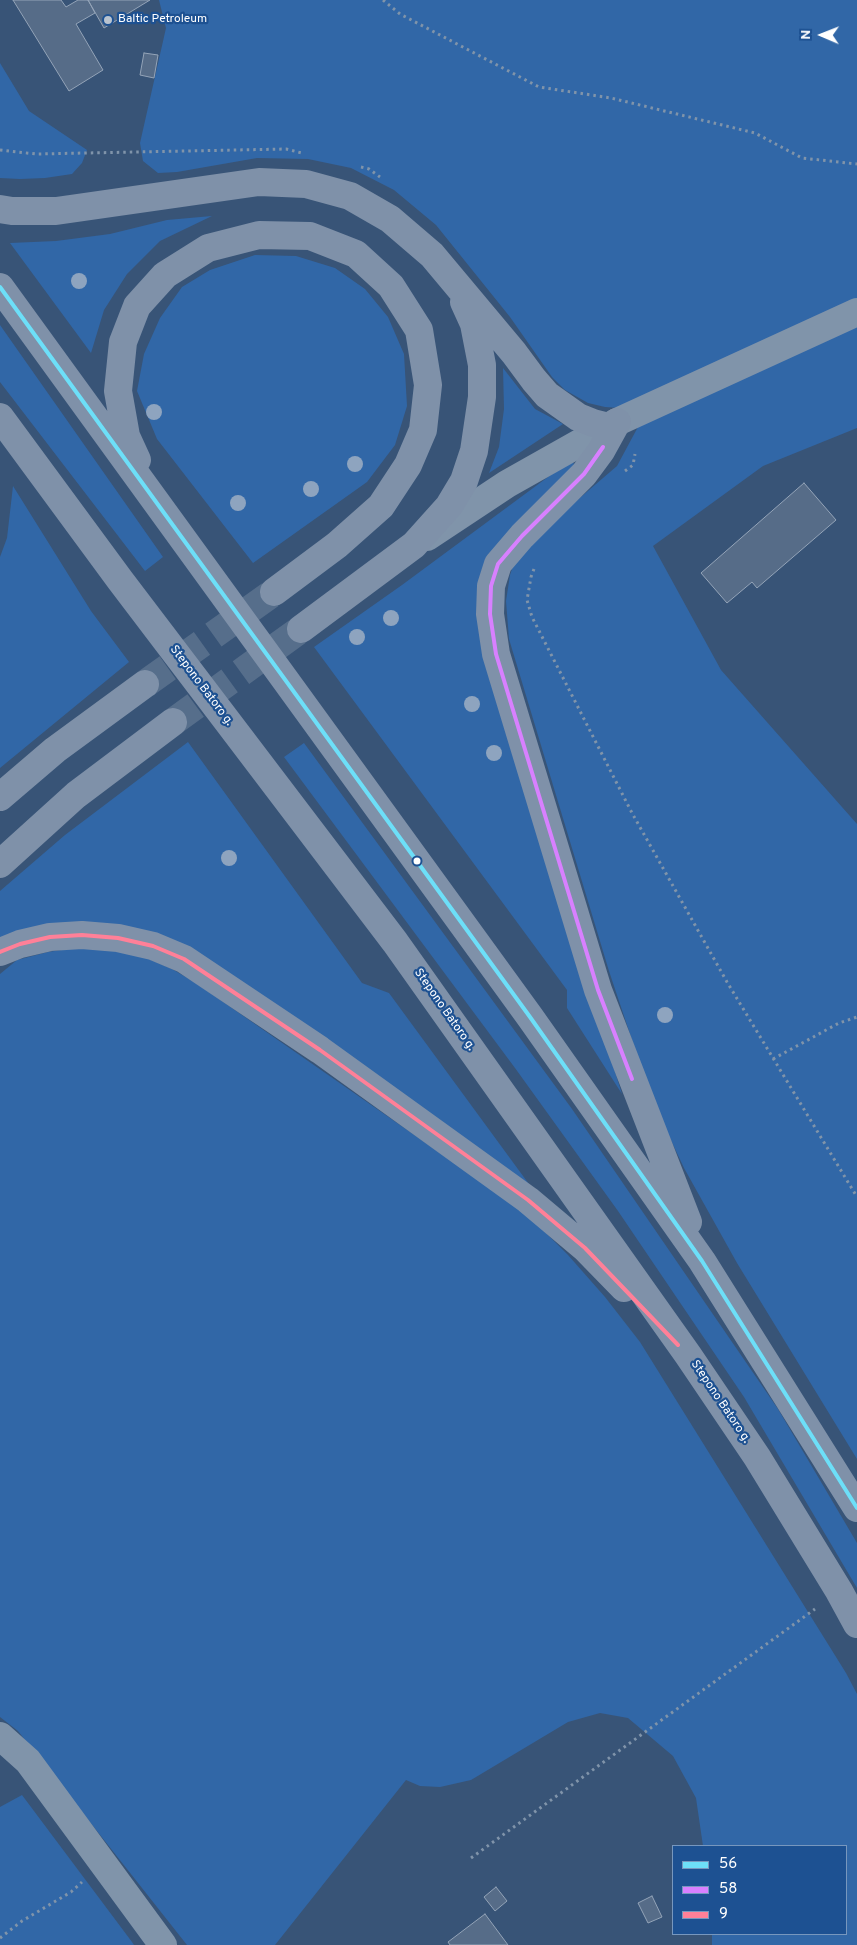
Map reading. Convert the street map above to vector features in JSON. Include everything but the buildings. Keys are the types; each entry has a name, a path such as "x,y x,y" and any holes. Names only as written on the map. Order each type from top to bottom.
{"main road":[{"path":"0,209 12,211 56,211 259,182 306,184 350,196 390,219 432,255 547,395 578,417 593,423 613,424 601,451 584,474 522,536 498,564 491,586 490,614 496,654 598,990 702,1261"},
{"path":"158,504 126,436 118,391 123,342 137,306 165,275 208,248 259,235 310,236 356,254 391,286 419,330 428,385 423,430 408,465 381,506 337,545 274,592"},
{"path":"301,628 414,545 450,506 464,481 474,450 482,397 482,365 474,324 455,281"},
{"path":"0,287 530,1017 702,1261 857,1508"},
{"name":"Stepono Batoro g.","path":"0,417 120,580 396,942 688,1355 756,1456 839,1591 857,1624"},
{"path":"0,796 55,750 145,684"},
{"path":"0,864 76,795 174,722"},
{"path":"0,952 20,944 50,937 82,935 118,938 153,946 184,959 320,1050 528,1200 585,1248 688,1355"}],"street":[{"path":"414,545 507,484 613,424 857,312"},
{"path":"0,1736 28,1761 163,1945"}],"path":[{"path":"383,0 400,14 540,87 611,98 755,133 802,158 857,164"},
{"path":"613,424 634,445 635,455 633,465 617,476"},
{"path":"538,560 531,577 528,600 532,617 632,813 773,1059 857,1197"},
{"path":"773,1059 839,1023 857,1017"},
{"path":"471,1858 839,1591"},
{"path":"0,1938 22,1921 71,1892 102,1863"}],"shaded area":[{"path":"159,0 857,0 857,428 763,466 653,546 721,670 857,824 857,1459 737,1263 684,1168 652,1100 609,971 509,639 506,601 510,575 515,560 525,545 617,466 639,425 620,408 588,403 565,390 552,377 510,317 436,225 394,190 351,168 308,159 257,158 177,172 158,173 143,161 140,143 166,28"},
{"path":"0,63 29,111 87,150 82,163 72,174 45,178 0,178"},
{"path":"212,216 160,241 127,274 104,310 91,353 10,243 56,241 110,234 167,220"},
{"path":"255,255 296,256 335,268 365,289 388,317 404,354 407,406 395,445 367,482 253,563 157,439 137,391 144,354 160,318 182,287 210,270"},
{"path":"0,325 163,557 145,571 0,382"},
{"path":"503,368 535,409 563,424 489,473 499,447 504,409"},
{"path":"571,460 574,464 570,472 479,579 590,992 622,1094 567,1008 567,990 314,647 402,585"},
{"path":"13,486 91,611 129,662 0,768 0,557 7,538"},
{"path":"188,742 362,983 389,993 534,1191 207,960 0,940 0,891 65,835"},
{"path":"304,743 572,1109 778,1409 857,1543 857,1588 744,1397 618,1211 515,1068 284,757"},
{"path":"75,948 105,949 142,956 172,969 196,983 525,1212 568,1255 605,1297 640,1342 846,1673 857,1694 857,1945 712,1945 712,1935 847,1935 847,1845 703,1845 696,1798 673,1756 628,1718 600,1713 568,1722 471,1780 440,1787 420,1786 406,1780 275,1945 187,1945 18,1731 0,1717 0,974 17,960 48,952"},
{"path":"22,1795 134,1945 0,1945 0,1807"}],"tunnel":[{"path":"145,684 274,592"},
{"path":"173,722 301,629"}],"transit line":[{"name":"56","path":"0,287 530,1017 702,1261 857,1508"},
{"name":"58","path":"603,447 584,474 522,536 498,564 491,586 490,614 496,654 598,990 632,1079"},
{"name":"9","path":"0,952 20,944 50,937 82,935 118,938 153,946 184,959 320,1050 528,1200 585,1248 678,1345"}],"place":[{"name":"Baltic Petroleum","path":"108,20"}]}
